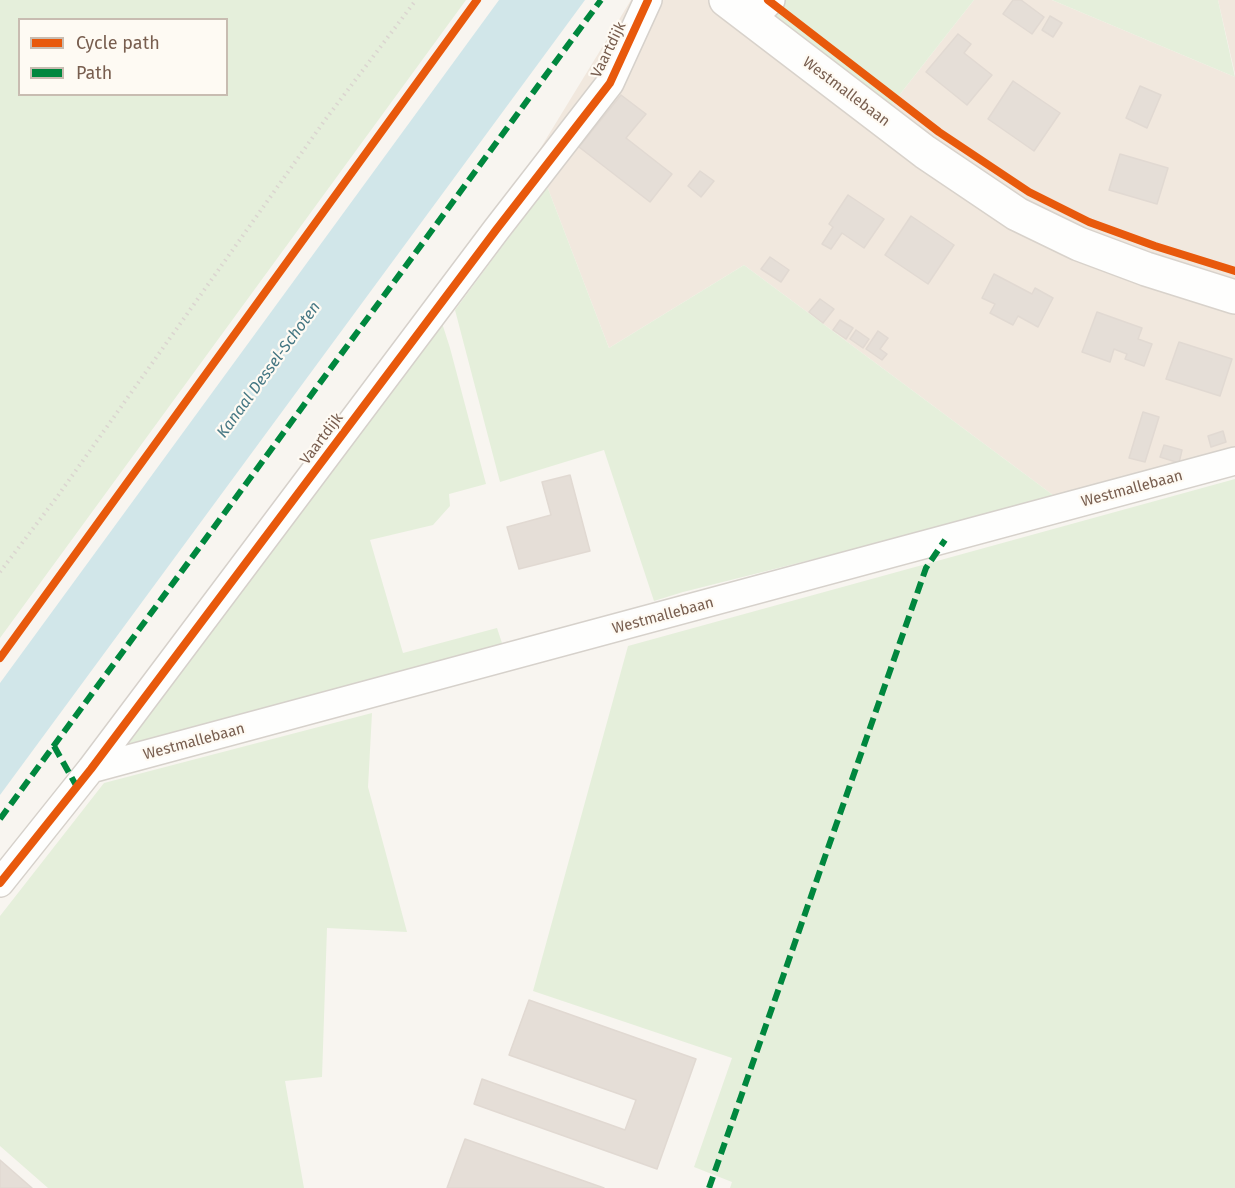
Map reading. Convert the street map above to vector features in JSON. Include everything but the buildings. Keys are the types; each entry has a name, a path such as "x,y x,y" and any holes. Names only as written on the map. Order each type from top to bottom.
{"street":[{"name":"Vaartdijk","path":"0,883 91,769 496,230 610,83 648,0"},
{"name":"Westmallebaan","path":"750,6 925,152 1017,214 1079,244 1146,269 1235,297"},
{"name":"Westmallebaan","path":"91,769 1235,461"}],"path":[{"path":"0,572 57,497 325,120 416,0"}],"shaded area":[{"path":"631,0 755,0 890,107 974,0 1052,0 1235,77 1235,451 1057,498 744,265 609,348 547,186 532,162"},
{"path":"1218,0 1235,0 1235,74"}],"green space":[{"path":"0,0 466,0 0,638"},
{"path":"783,0 974,0 890,107 770,15"},
{"path":"1052,0 1218,0 1235,77"},
{"path":"547,186 609,348 744,265 1057,498 654,601 604,450 500,482 455,310"},
{"path":"442,323 486,484 449,494 450,506 433,525 370,540 403,653 497,628 504,649 136,750 125,744"},
{"path":"1235,479 1235,1188 730,1188 732,1182 694,1167 732,1058 533,991 628,646"},
{"path":"372,713 368,787 407,932 327,928 322,1077 285,1081 304,1188 48,1188 0,1146 0,916 104,783"}],"water":[{"name":"Kanaal Dessel-Schoten","path":"499,0 585,0 0,795 0,683"}],"marked path":[{"path":"0,819 601,0"},
{"path":"709,1188 926,568 945,540"},
{"path":"54,746 77,787"}],"cycle path":[{"path":"0,658 477,0"},
{"path":"0,883 91,769 496,230 610,83 648,0"},
{"path":"768,0 939,132 1029,192 1089,222 1235,271"}]}
